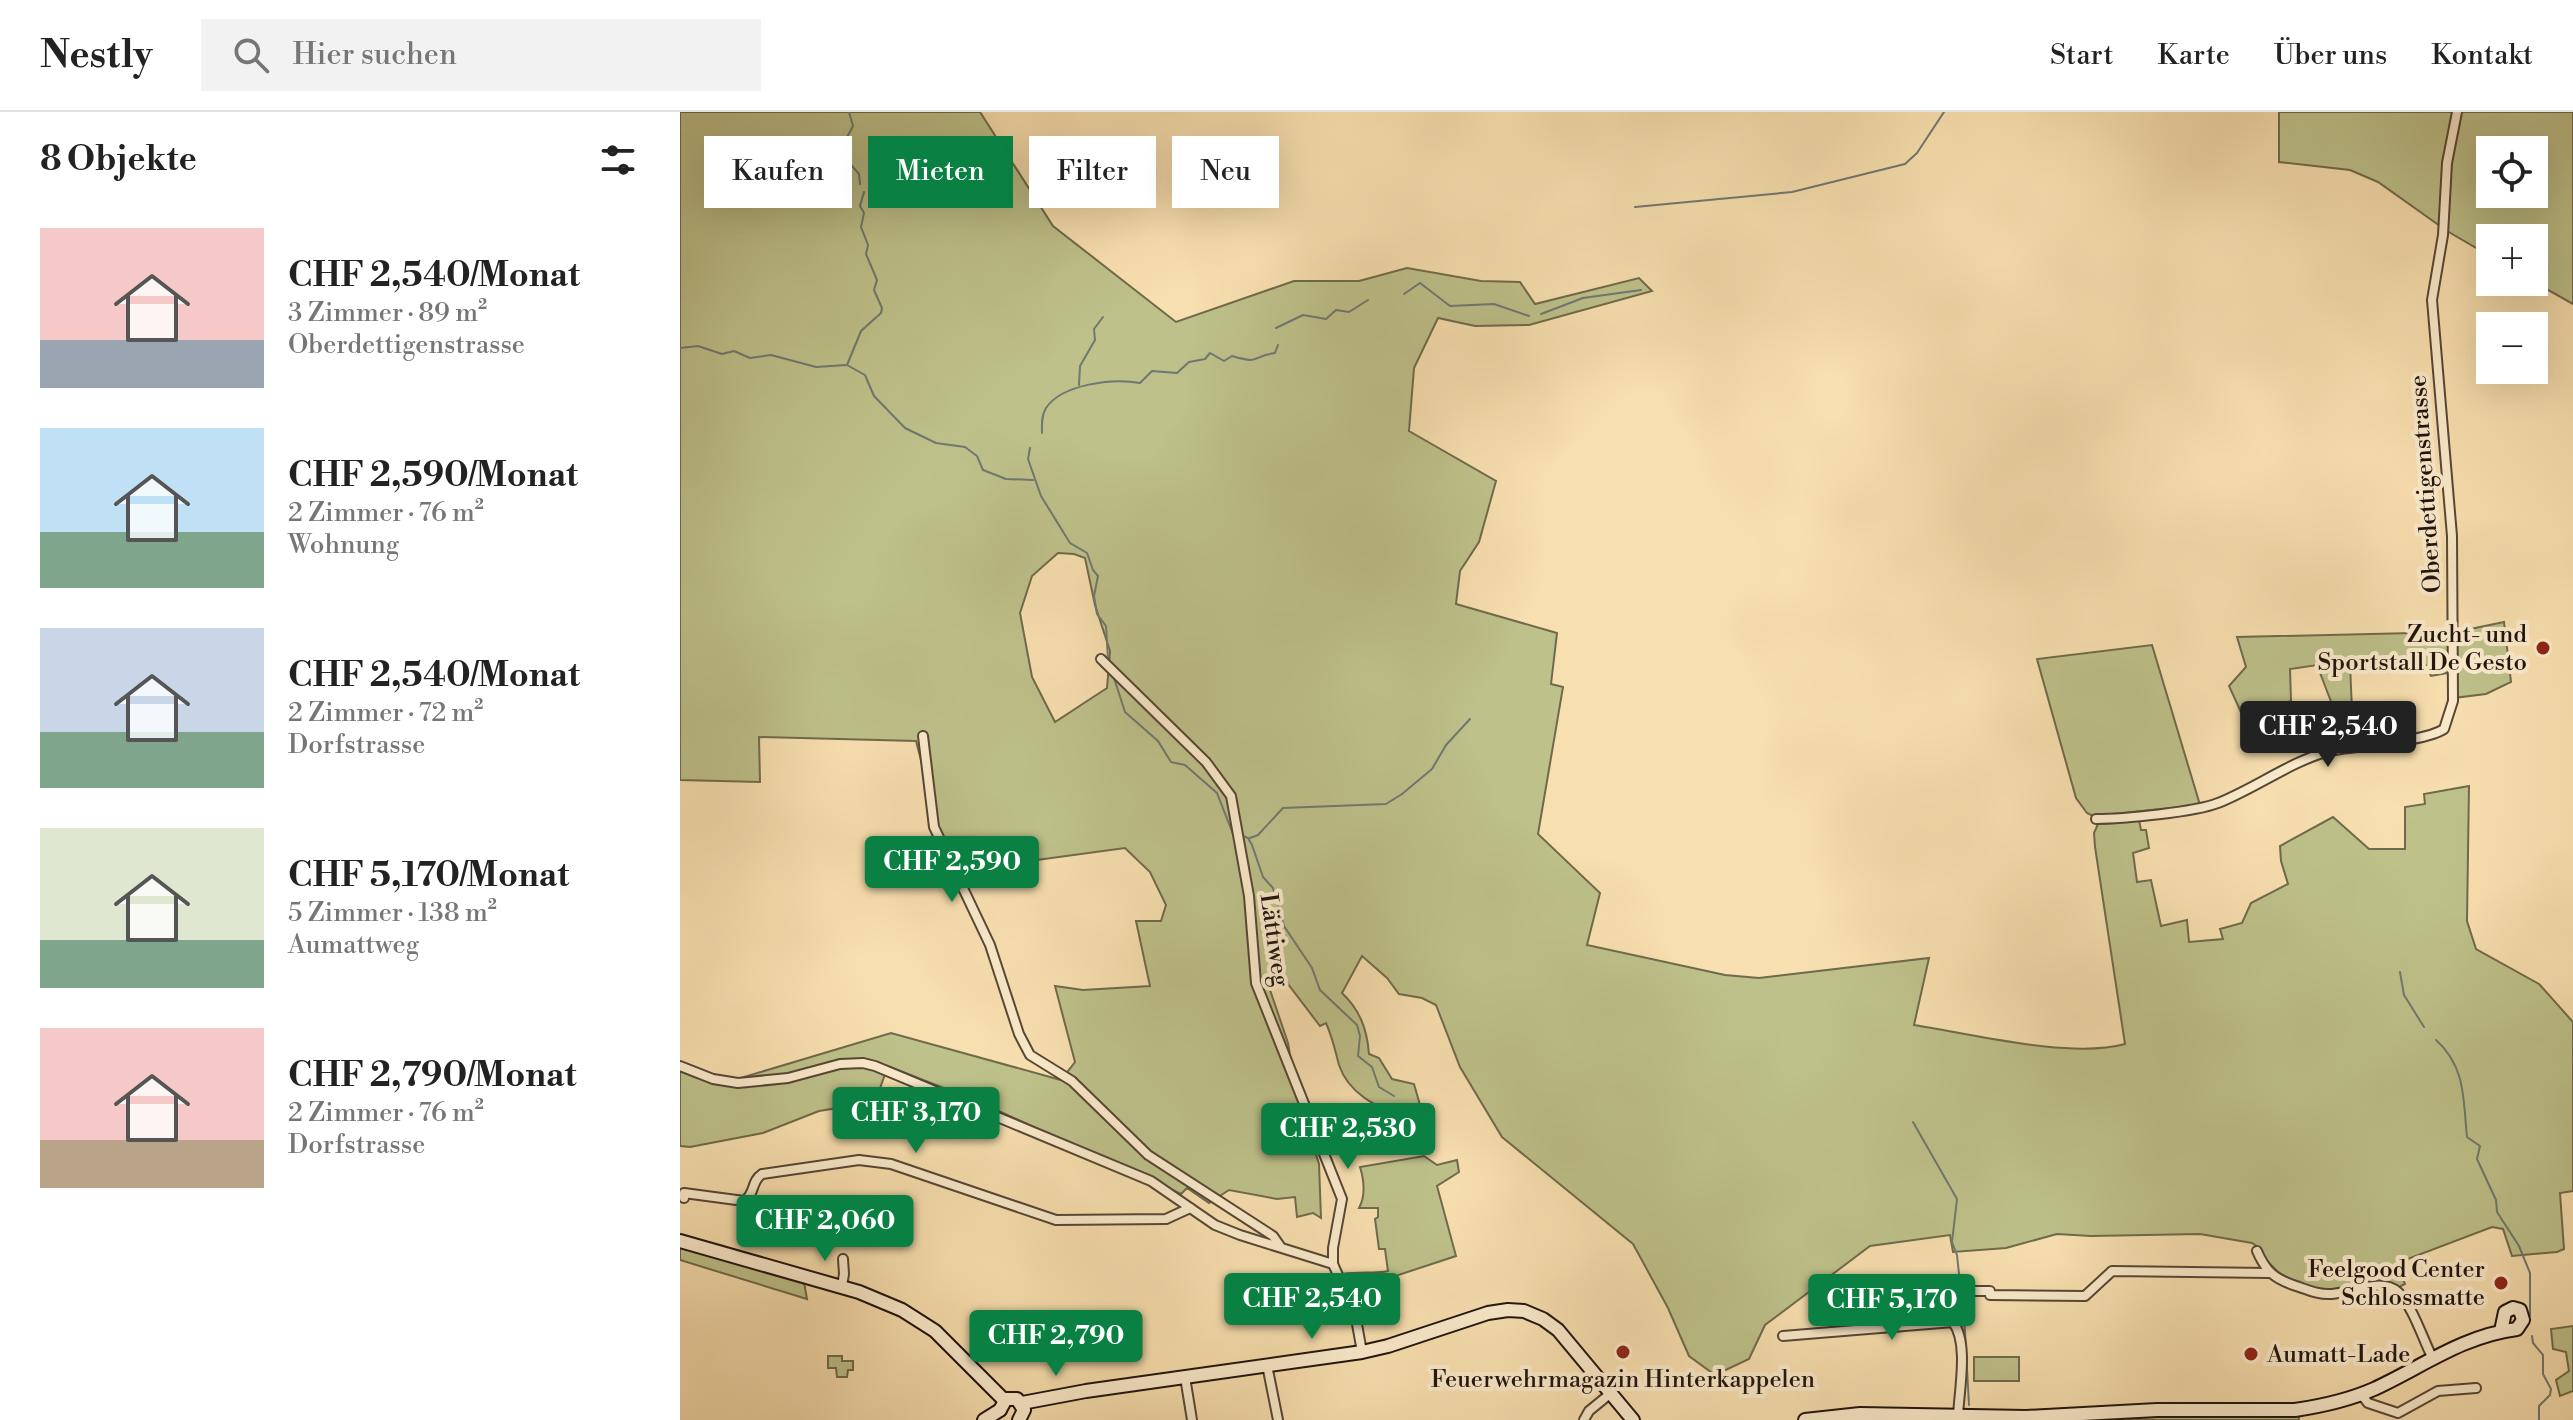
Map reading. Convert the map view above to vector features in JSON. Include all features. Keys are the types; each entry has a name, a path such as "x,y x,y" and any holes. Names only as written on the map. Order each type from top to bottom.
{"street":[{"name":"Oberdettigenstrasse","path":"2096,819 2205,807 2253,788 2310,757 2430,735 2444,729 2453,701 2453,562 2446,443 2432,300 2443,235 2447,163 2457,112"},
{"name":"Lättiweg","path":"1101,659 1216,774 1231,796 1249,896 1256,983 1342,1199 1333,1264"},
{"path":"923,736 934,827 990,945 1019,1034 1030,1055 1072,1081 1148,1155 1273,1236 1280,1246"},
{"path":"680,1066 713,1079 738,1083 788,1078 840,1064 863,1063 1128,1171 1151,1181 1215,1225 1257,1242 1280,1246 1333,1264 1355,1313 1362,1352"},
{"path":"684,1198 684,1193 744,1201 751,1196 756,1179 762,1174 868,1160 891,1164 1056,1220 1166,1219 1190,1208"},
{"path":"680,1241 842,1286 890,1304 924,1323 946,1341 1003,1410"},
{"path":"2257,1251 2269,1273"},
{"path":"842,1286 843,1259"},
{"path":"1971,1291 1990,1291 1990,1295 2085,1296 2112,1271 2269,1273 2284,1282 2316,1293 2335,1294 2376,1286 2396,1290 2432,1357"},
{"path":"984,1420 1003,1410 1013,1398 1023,1414 1185,1377 1362,1352 1488,1313 1508,1310 1524,1311 1558,1330 1633,1420"},
{"path":"1783,1336 1955,1322 1961,1363 1958,1416"},
{"path":"1805,1420 1860,1414 2026,1417 2157,1410 2295,1410 2361,1394 2472,1339 2501,1331"},
{"path":"1267,1365 1278,1420"},
{"path":"1185,1377 1192,1420"},
{"path":"2361,1394 2368,1403 2398,1413 2438,1391 2476,1388"},
{"path":"1584,1420 1589,1411 1611,1393"}],"green space":[{"path":"680,112 980,112 995,136 868,136 868,208 1013,208 1013,164 1029,189 1029,208 1041,208 1053,226 1176,322 1294,281 1359,281 1407,268 1481,281 1520,282 1535,304 1639,278 1652,291 1529,325 1475,326 1438,318 1414,368 1409,431 1496,481 1479,542 1460,571 1456,604 1557,633 1551,684 1563,687 1538,834 1600,893 1587,945 1725,975 1759,978 1929,958 1914,1025 2049,1047 2103,1048 2125,1044 2095,847 2094,833 2098,824 2139,820 2141,830 2146,830 2149,848 2133,853 2137,882 2151,880 2161,926 2187,920 2189,942 2223,939 2220,929 2242,923 2251,903 2288,884 2280,846 2333,817 2369,849 2405,849 2405,807 2425,804 2424,794 2469,786 2467,921 2476,949 2539,984 2573,1022 2573,1191 2560,1193 2564,1249 2512,1256 2503,1229 2492,1227 2397,1263 2405,1284 2399,1287 2390,1284 2329,1290 2314,1289 2286,1278 2252,1243 2200,1234 2057,1234 2006,1248 1953,1252 1950,1235 1870,1246 1765,1325 1749,1359 1715,1375 1689,1356 1668,1308 1633,1244 1502,1137 1460,1067 1436,1005 1422,998 1399,994 1387,978 1362,956 1342,993 1362,1020 1369,1054 1379,1058 1392,1079 1414,1084 1420,1105 1412,1122 1379,1107 1351,1086 1339,1065 1326,1023 1320,1026 1278,971 1268,984 1288,1043 1297,1096 1319,1164 1321,1218 1313,1213 1297,1217 1295,1197 1277,1199 1229,1190 1209,1203 1187,1188 1181,1194 979,1102 888,1066 875,1102 819,1111 763,1133 690,1147 680,1146 680,1070 734,1080 891,1033 1061,1080 1075,1062 1055,986 1083,990 1150,986 1136,921 1161,921 1166,905 1150,872 1125,848 1022,862 959,888 936,818 916,741 759,737 760,782 680,780","holes":["1058,553 1085,558 1095,605 1110,651 1107,688 1055,722 1032,677 1020,613 1032,576"]},
{"path":"2279,112 2573,112 2573,304 2548,290 2548,224 2476,224 2476,248 2378,182 2350,170 2279,162"},
{"path":"2504,622 2511,682 2486,694 2453,698 2453,672 2431,676 2423,660 2350,664 2352,710 2335,712 2317,665 2290,669 2291,701 2279,705 2280,722 2250,732 2229,686 2246,667 2237,637 2456,632"},
{"path":"2152,645 2200,805 2093,816 2076,798 2037,659"},
{"path":"1424,1156 1437,1165 1457,1160 1459,1172 1437,1186 1456,1256 1350,1291 1342,1274 1388,1271 1385,1249 1379,1249 1375,1219 1378,1208 1359,1208 1364,1188 1360,1167"},
{"path":"680,1246 804,1282 807,1299 680,1260"},
{"path":"2573,1326 2573,1391 2560,1396 2556,1380 2569,1371 2566,1352 2553,1349 2551,1329"},
{"path":"828,1356 842,1356 842,1361 853,1361 853,1370 848,1370 847,1377 837,1377 836,1368 828,1368"},
{"path":"1974,1357 2019,1357 2019,1381 1974,1381"},
{"path":"2298,1413 2299,1420 2049,1420"}],"waterway":[{"path":"849,112 853,126 846,139 846,159 859,174 860,184"},
{"path":"1635,207 1792,192 1905,164 1917,153 1944,112"},
{"path":"864,192 860,206 864,213 861,227 868,245 866,254 877,280 874,290 882,308 881,313 861,331 847,365 865,375 874,396 905,428 936,443 965,447 977,456 983,470 1006,479 1033,480"},
{"path":"1404,294 1420,283 1450,306 1494,304 1529,316"},
{"path":"1541,314 1583,298 1641,290"},
{"path":"1276,328 1303,315 1326,319 1336,310 1349,312 1368,300"},
{"path":"1079,385 1080,366 1095,340 1094,329 1103,317"},
{"path":"1042,433 1046,408 1064,393 1076,388 1103,382 1140,383 1152,371 1177,373 1189,362 1205,359 1210,353 1224,361 1232,356 1252,360 1275,353 1278,345"},
{"path":"680,348 698,346 722,354 734,351 750,358 771,355 816,367 846,365"},
{"path":"1030,448 1028,459 1041,496 1070,543 1087,553 1098,576 1094,596 1097,614 1106,626 1108,659"},
{"path":"1114,678 1125,712 1158,741 1171,762 1185,765 1217,793 1233,834"},
{"path":"1250,838 1258,835 1283,808 1386,804 1432,769 1446,745 1470,719"},
{"path":"1240,835 1248,838 1252,845 1263,877 1273,888 1284,926 1312,968 1320,990 1357,1025 1360,1036 1358,1056 1372,1067 1379,1087 1394,1096"},
{"path":"2400,972 2404,995 2424,1027"},
{"path":"2436,1040 2446,1050 2458,1073 2467,1137 2480,1146 2477,1159 2496,1200 2497,1212 2519,1246 2530,1273 2530,1316"},
{"path":"1913,1122 1957,1199 1952,1242 1957,1255 1965,1331 1969,1405"},
{"path":"2532,1336 2533,1343 2543,1355 2543,1374 2551,1389 2550,1395 2539,1406 2539,1420"}],"place":[{"name":"Zucht- und Sportstall De Gesto","path":"2543,648"},
{"name":"Feelgood Center Schlossmatte","path":"2501,1283"},
{"name":"Feuerwehrmagazin Hinterkappelen","path":"1623,1352"},
{"name":"Aumatt-Lade","path":"2251,1354"}]}
